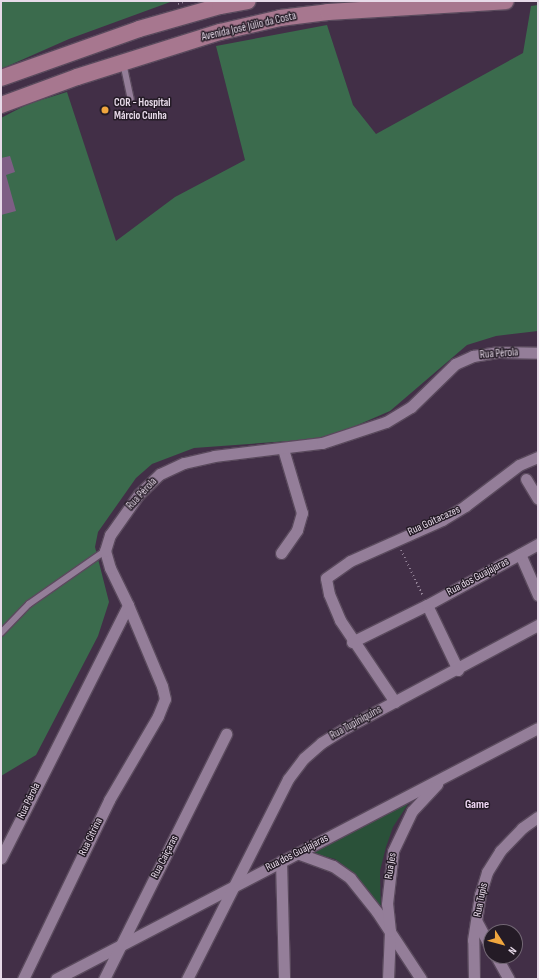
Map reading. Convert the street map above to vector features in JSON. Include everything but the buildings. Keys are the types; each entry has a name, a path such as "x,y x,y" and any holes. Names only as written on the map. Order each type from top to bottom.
{"main road":[{"path":"1,78 76,49 158,23 248,1"},
{"name":"Avenida José Júlio da Costa","path":"1,104 123,62 220,32 280,18 328,12 417,5 506,1"}],"street":[{"name":"Rua Pérola","path":"105,551 110,535 139,494 160,474 184,463 214,456 283,449 322,443 386,422 411,407 455,364 473,356 499,352 538,353"},
{"path":"281,552 297,530 302,513 283,449"},
{"name":"Rua Goitacazes","path":"352,642 329,594 326,578 339,567 459,510 519,465 538,457"},
{"path":"526,478 538,499"},
{"name":"Rua dos Guajajaras","path":"352,642 427,605 538,544"},
{"path":"105,551 110,568 128,605"},
{"path":"520,554 538,595"},
{"name":"Rua Pérola","path":"1,858 128,605"},
{"name":"Rua Citrina","path":"23,979 109,800 158,716 165,699 162,686 128,605"},
{"path":"427,605 458,670"},
{"name":"Rua Tupiniquins","path":"187,979 288,778 304,758 321,743 395,702 458,670 538,625"},
{"path":"352,642 395,702"},
{"name":"Rua dos Guajajaras","path":"56,979 119,948 236,883 538,728"},
{"name":"Rua Caiçaras","path":"104,979 226,734"},
{"name":"Rua Jes","path":"388,979 390,931 387,904 393,851 412,811 431,790 450,773"},
{"name":"Rua Tupis","path":"474,979 473,940 480,895 488,872 500,851 522,828 538,817"},
{"path":"297,853 333,866 350,878 390,931 421,979"},
{"path":"281,861 284,979"},
{"path":"477,922 483,933"},
{"path":"501,964 509,979"}],"lane":[{"path":"123,62 131,98"},
{"path":"1,633 35,600 105,551"}],"path":[{"path":"396,539 427,605"}],"green space":[{"path":"1,1 173,1 69,39 1,69"},
{"path":"538,5 538,331 496,336 467,345 390,411 339,433 316,439 194,448 152,464 136,478 98,532 95,547 109,602 98,636 36,755 1,776 1,118 28,104 67,92 116,241 175,197 245,160 216,46 327,25 353,105 376,134 523,53 531,6"},
{"path":"410,801 393,827 386,847 380,871 381,914 358,877 335,859 312,853"}],"place":[{"name":"COR - Hospital Márcio Cunha","path":"105,110"}],"district":[{"name":"Game","path":"477,805"}]}
